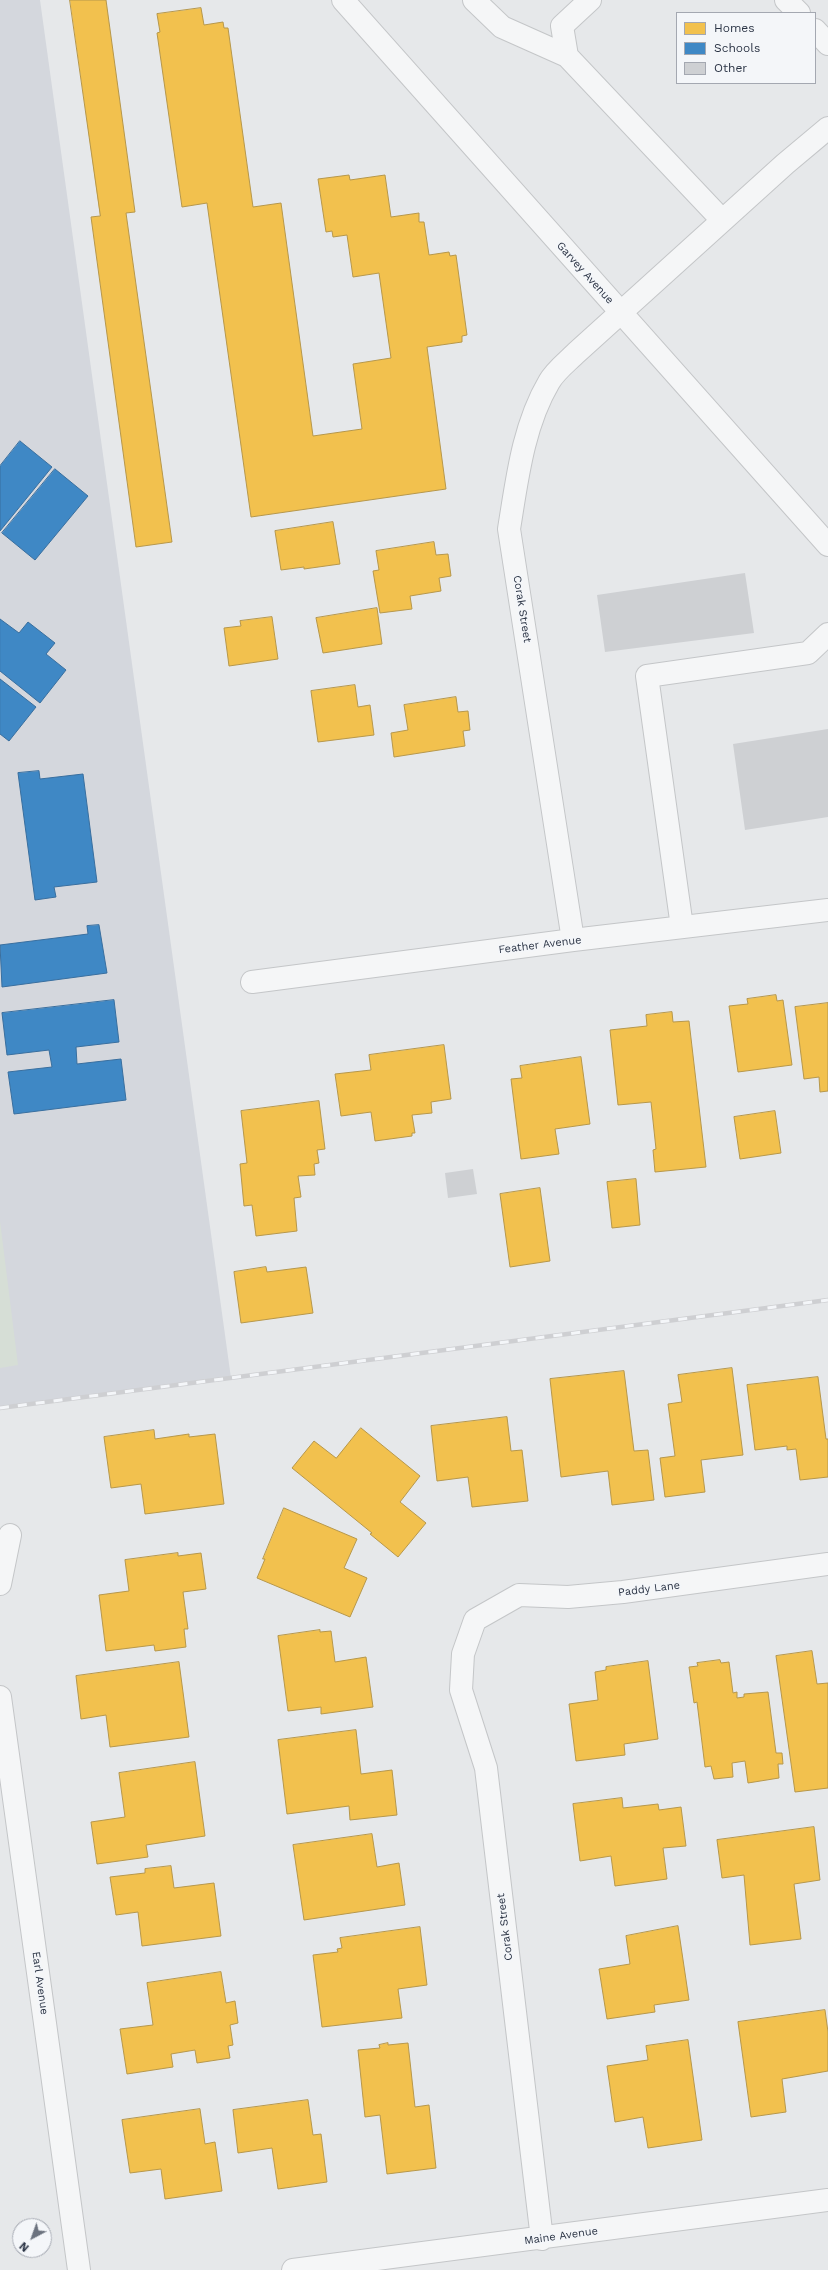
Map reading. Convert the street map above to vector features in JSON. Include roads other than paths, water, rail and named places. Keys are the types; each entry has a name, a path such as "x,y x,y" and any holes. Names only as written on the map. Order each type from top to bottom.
{"street":[{"name":"Garvey Avenue","path":"343,0 828,545"},
{"path":"474,0 502,27 567,56 722,220"},
{"path":"567,56 562,26 590,0"},
{"path":"786,0 798,12"},
{"path":"816,31 828,44"},
{"name":"Corak Street","path":"573,940 509,529 520,462 535,410 549,380 576,353 722,220 828,128"},
{"path":"682,927 647,676 808,653 828,634"},
{"name":"Feather Avenue","path":"252,982 573,940 828,910"},
{"path":"0,1584 10,1535"},
{"name":"Paddy Lane","path":"475,1620 519,1595 568,1597 623,1592 828,1564"},
{"name":"Corak Street","path":"475,1620 463,1654 461,1690 486,1768 542,2239"},
{"name":"Earl Avenue","path":"0,1697 79,2270"},
{"name":"Maine Avenue","path":"293,2270 542,2239 828,2200"}],"railway":[{"path":"0,1408 828,1300"}]}
